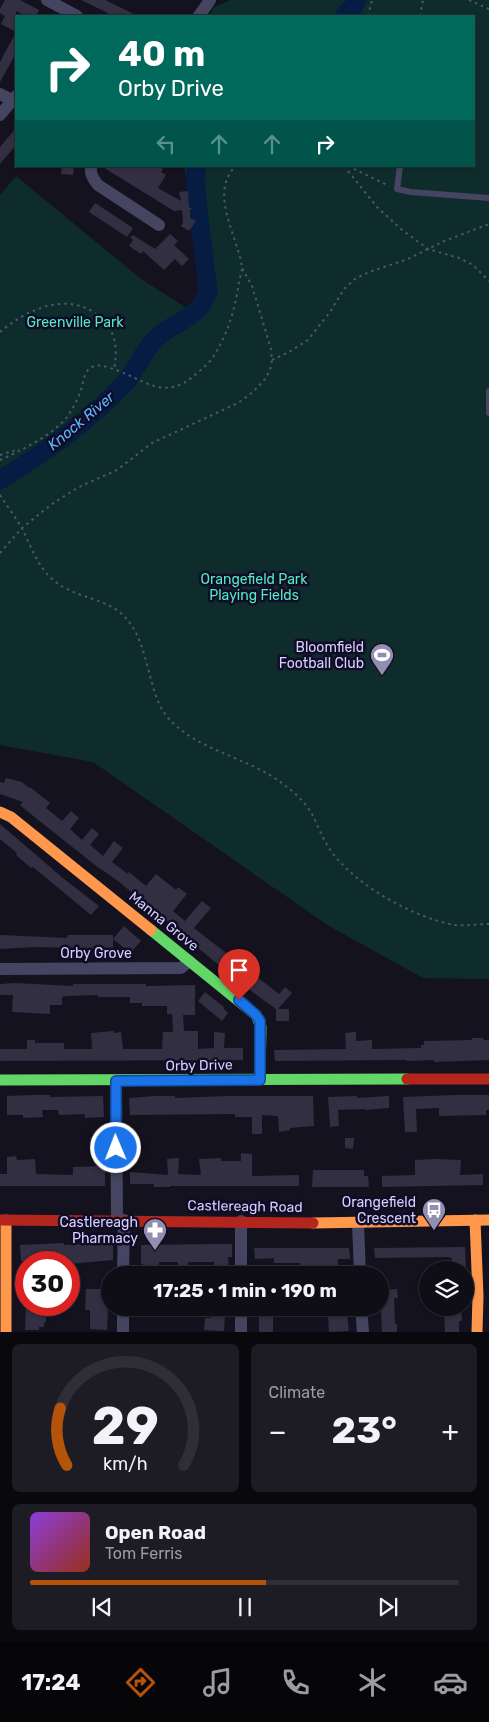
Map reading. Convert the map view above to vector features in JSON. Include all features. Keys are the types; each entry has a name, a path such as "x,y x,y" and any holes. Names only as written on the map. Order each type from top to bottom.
{"street":[{"path":"47,0 69,11"},
{"path":"200,15 210,0"},
{"path":"0,94 14,98 0,115"},
{"path":"91,167 93,179 98,185 159,225"},
{"name":"Manna Grove","path":"0,812 11,817 256,1015 260,1021 260,1080"},
{"name":"Orby Grove","path":"0,968 181,968 189,960"},
{"name":"Orby Drive","path":"0,1080 489,1079"},
{"path":"116,1081 120,1220 123,1266"},
{"path":"3,1220 6,1332"},
{"name":"Castlereagh Road","path":"3,1220 358,1222 489,1220"},
{"path":"475,1220 478,1296 477,1332"},
{"path":"241,1221 241,1266"},
{"path":"358,1222 360,1266"},
{"path":"123,1316 123,1332"},
{"path":"241,1316 241,1332"},
{"path":"362,1316 363,1332"}],"lane":[{"path":"400,167 398,190 489,198"},
{"path":"489,391 489,413"}],"path":[{"path":"368,15 372,0"},
{"path":"420,15 423,0"},
{"path":"469,0 489,9"},
{"path":"0,552 22,528 52,504 79,487 117,470 152,443 238,403 254,392 265,379 270,370 272,360 271,349 252,286 242,268 224,196 227,178 235,167"},
{"path":"345,167 377,207 401,229 428,249 459,258 473,265 489,281"},
{"path":"351,167 376,181 398,190"},
{"path":"272,360 308,340 330,312 344,289 356,279 368,272 408,259 489,224"},
{"path":"0,460 25,448 56,427 67,417 90,368 102,366 114,369 161,388 171,388 192,378 210,361 230,322 242,268"},
{"path":"0,332 24,315 50,305 71,303 86,307 106,323 113,333 116,342 114,369"},
{"path":"0,455 25,448"},
{"path":"0,495 22,528 38,562 46,574 69,590 108,604 124,616 135,631 142,647 159,703 168,718 200,742 264,772 294,793 311,812 330,850 357,878 386,898 438,921 457,925 489,924"}],"green space":[{"name":"Orangefield Park Playing Fields","path":"231,0 489,0 489,979 423,978 329,926 93,762 0,745 0,195 16,176 141,279 190,310 200,302 203,285 184,167 475,167 475,15 210,15 214,7"}],"building":[{"path":"5,0 20,0 39,10 36,15 24,15 16,11 15,31 1,24 5,16 0,13"},
{"path":"81,0 105,0 136,15 107,15 108,13"},
{"path":"15,34 15,58 0,82 0,62"},
{"path":"15,129 15,146 0,164 0,147"},
{"path":"62,167 74,167 73,175 61,174"},
{"path":"103,167 160,167 163,169 161,172 166,175 158,188 181,201 179,192 188,191 189,207 193,209 190,209 190,218 196,221 189,231 181,226 183,223 182,210 174,211"},
{"path":"95,203 133,228 127,237 89,212"},
{"path":"170,234 178,241 174,245 189,259 182,266 175,259 164,270 143,251 141,254 129,246 133,240 130,238 133,235 155,249"},
{"path":"6,778 22,782 30,787 50,803 46,808 62,821 71,811 79,818 70,829 82,840 92,828 99,834 90,845 103,856 114,841 123,848 112,862 128,874 129,872 146,886 156,874 176,890 178,887 187,894 173,911 185,921 202,901 211,908 194,928 279,994 285,987 292,993 278,1009 289,1009 289,1021 276,1021 276,1009 239,982 118,881 27,811 20,805 23,802 0,794 0,782 4,783"},
{"path":"0,824 64,879 99,906 91,915 33,867 31,868 0,839"},
{"path":"124,926 141,941 132,951 128,951 113,939"},
{"path":"0,935 67,938 68,935 113,935 113,949 34,947 0,949"},
{"path":"0,984 73,986 73,984 195,985 195,1015 183,1015 184,1031 198,1031 198,1049 214,1048 214,1032 225,1033 224,1048 243,1048 243,1060 0,1061 0,1049 27,1049 27,1040 35,1040 35,1043 64,1043 64,1049 92,1049 91,1033 114,1031 114,1033 121,1032 123,1049 162,1049 163,1032 173,1032 172,1014 167,1014 167,1006 142,1006 142,1003 130,1003 130,997 66,996 62,997 62,1005 50,1005 50,1014 12,1012 13,995 0,995"},
{"path":"205,992 224,1007 228,1013 222,1021 198,1001"},
{"path":"356,1032 356,1041 372,1040 372,1049 421,1048 421,1045 424,1045 424,1041 483,1038 484,1040 489,1040 489,1060 434,1062 434,1060 275,1061 274,1050 346,1049 345,1033"},
{"path":"50,1095 50,1097 103,1096 104,1117 85,1118 85,1114 59,1115 58,1110 42,1110 43,1117 23,1118 23,1115 7,1115 7,1096"},
{"path":"489,1095 489,1110 486,1110 486,1115 439,1116 439,1108 416,1109 417,1132 405,1132 403,1097"},
{"path":"175,1096 175,1098 313,1096 314,1126 290,1128 290,1130 279,1132 278,1116 262,1115 262,1134 252,1134 252,1117 235,1117 235,1114 130,1115 129,1098"},
{"path":"357,1096 357,1098 389,1096 389,1108 338,1110 339,1126 330,1127 328,1097"},
{"path":"345,1138 354,1138 353,1149 345,1148"},
{"path":"241,1153 252,1154 252,1176 299,1175 299,1186 154,1187 154,1184 130,1184 130,1172 168,1175 167,1159 179,1158 178,1174 201,1175 199,1159 221,1158 221,1161 241,1161"},
{"path":"16,1156 17,1160 35,1159 36,1174 73,1175 73,1167 105,1166 105,1186 0,1186 0,1174 7,1174 7,1157"},
{"path":"415,1160 461,1160 460,1175 483,1174 483,1185 382,1187 382,1176 415,1175"},
{"path":"313,1170 364,1170 364,1176 368,1176 369,1187 312,1187"},
{"path":"113,1243 113,1260 80,1263 80,1251 20,1251 20,1245"},
{"path":"232,1244 232,1257 228,1257 229,1266 214,1265 214,1262 188,1262 188,1266 178,1266 178,1262 159,1262 159,1266 143,1266 141,1264 141,1245"},
{"path":"465,1247 466,1261 452,1261 452,1258 449,1257 375,1258 374,1248"},
{"path":"254,1248 349,1248 350,1259 338,1259 338,1266 300,1266 300,1263 274,1263 274,1258 255,1259"},
{"path":"86,1289 101,1289 101,1316 108,1316 107,1330 90,1329 90,1310 85,1310"},
{"path":"389,1289 397,1289 398,1298 394,1298 397,1332 382,1332 381,1316 389,1316"},
{"path":"26,1316 46,1316 44,1327 39,1327 39,1330 25,1330"},
{"path":"211,1316 225,1316 224,1331 204,1330 205,1318 211,1318"},
{"path":"259,1316 279,1316 273,1317 273,1332 259,1332"},
{"path":"328,1316 347,1316 349,1331 329,1332"},
{"path":"444,1316 462,1316 462,1321 459,1321 459,1332 445,1332"}],"waterway":[{"name":"Knock River","path":"345,15 357,0"},
{"name":"Knock River","path":"0,480 49,448 95,412 124,384 154,341 169,328 192,315 204,301 208,291 196,193 195,175 197,167"}],"traffic: fast":[{"path":"151,930 256,1015 261,1027 260,1079"},
{"path":"0,1080 407,1079"}],"traffic: slow":[{"path":"0,812 11,817 151,930"},
{"path":"6,1220 6,1332"},
{"path":"475,1220 478,1296 477,1332"},
{"path":"313,1223 489,1220"}],"traffic: jam":[{"path":"407,1079 489,1079"},
{"path":"0,1220 313,1223"}],"place":[{"name":"Bloomfield Football Club","path":"382,676"},
{"name":"Orangefield Crescent","path":"434,1231"},
{"name":"Castlereagh Pharmacy","path":"155,1251"}],"route":[{"path":"116,1148 116,1081 260,1080 260,1021 239,1000"}],"park label":[{"name":"Greenville Park","path":"75,322"}]}
